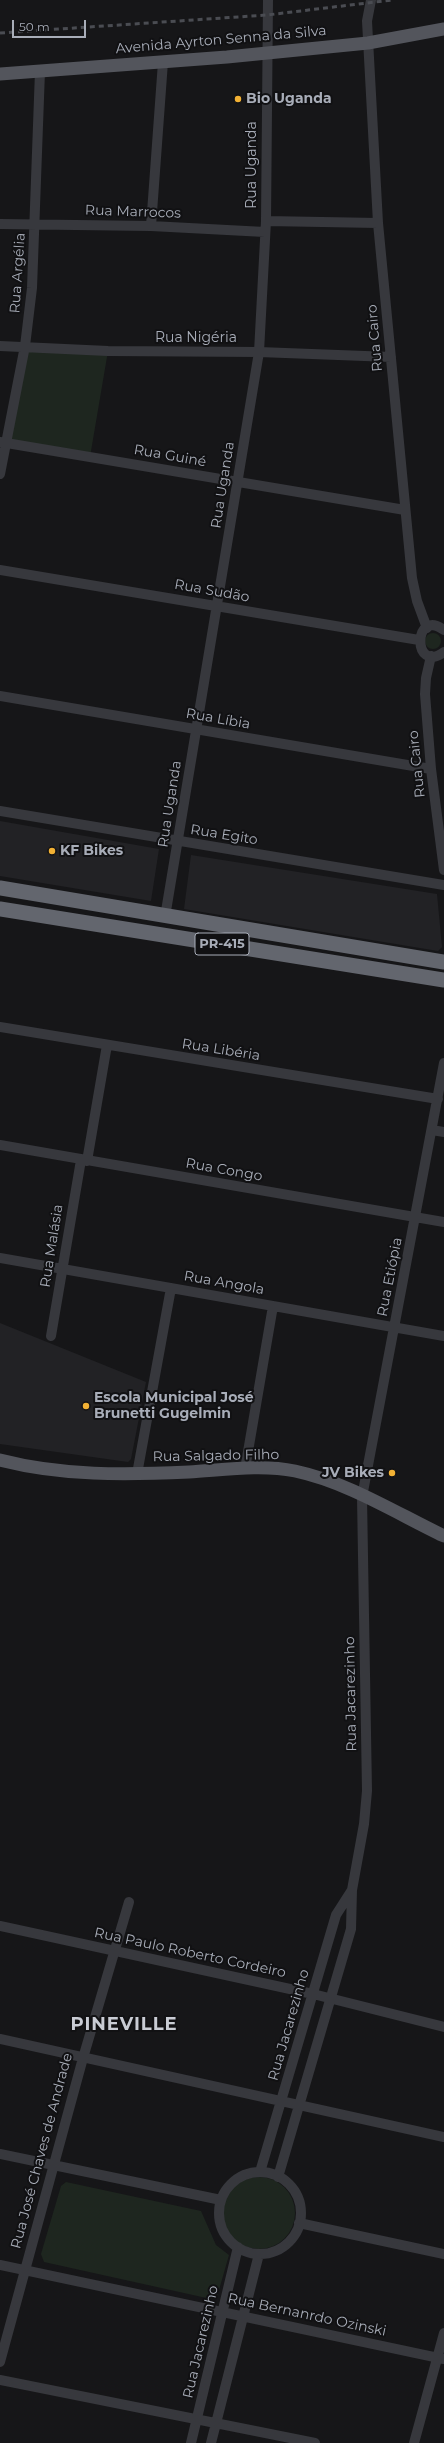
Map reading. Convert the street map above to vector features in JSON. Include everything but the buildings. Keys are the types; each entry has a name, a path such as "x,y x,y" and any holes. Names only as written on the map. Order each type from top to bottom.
{"highway":[{"name":"PR-415","path":"0,888 165,917 444,962"},
{"name":"PR-415","path":"0,909 444,980"}],"main road":[{"name":"Avenida Ayrton Senna da Silva","path":"0,74 266,53 368,42 444,29"},
{"name":"Rua Salgado Filho","path":"0,1460 58,1471 137,1474 245,1469 294,1471 327,1480 444,1536"}],"street":[{"name":"Rua Cairo","path":"371,0 367,22 378,223 413,588 427,628"},
{"name":"Rua Uganda","path":"165,917 259,352 266,221 266,2"},
{"path":"151,226 163,62"},
{"name":"Rua Argélia","path":"0,474 3,442 25,346 32,288 36,224 40,71"},
{"path":"266,221 378,223"},
{"name":"Rua Marrocos","path":"0,224 151,226 265,232"},
{"name":"Rua Nigéria","path":"0,346 108,351 259,352 391,357"},
{"name":"Rua Guiné","path":"3,442 405,510"},
{"name":"Rua Sudão","path":"0,570 419,640"},
{"path":"444,630 437,627 427,628 421,633 419,640 422,650 431,656 444,652"},
{"name":"Rua Cairo","path":"431,656 425,689 431,769 444,870"},
{"name":"Rua Líbia","path":"0,696 431,769"},
{"name":"Rua Egito","path":"0,811 444,885"},
{"name":"Rua Libéria","path":"0,1027 438,1099"},
{"name":"Rua Malásia","path":"52,1336 63,1269 107,1045"},
{"name":"Rua Etiópia","path":"362,1497 444,1062"},
{"path":"432,1130 444,1132"},
{"name":"Rua Congo","path":"0,1145 444,1222"},
{"name":"Rua Angola","path":"0,1258 444,1336"},
{"path":"137,1474 171,1288"},
{"path":"245,1469 273,1306"},
{"name":"Rua Jacarezinho","path":"278,2177 332,2000 351,1929 352,1890 364,1824 368,1791 362,1497"},
{"name":"Rua Jacarezinho","path":"260,2172 336,1916 352,1890"},
{"name":"Rua José Chaves de Andrade","path":"0,2362 82,2058 113,1950 129,1902"},
{"name":"Rua Paulo Roberto Cordeiro","path":"0,1926 313,1994 444,2027"},
{"path":"0,2039 82,2058 282,2100 444,2137"},
{"path":"0,2154 221,2200"},
{"path":"260,2172 278,2177 289,2185 296,2195 300,2210 299,2223 294,2234 284,2246 273,2251 259,2254 238,2247 227,2238 221,2227 219,2212 221,2200 228,2187 237,2179 248,2174 260,2172"},
{"path":"299,2223 444,2254"},
{"name":"Rua Jacarezinho","path":"192,2443 238,2247"},
{"path":"211,2443 259,2254"},
{"name":"Rua Bernanrdo Ozinski","path":"0,2265 222,2312 243,2315 441,2358"},
{"path":"414,2443 441,2358 444,2333"},
{"path":"0,2380 197,2418 315,2443"}],"shaded area":[{"path":"25,346 108,351 90,457 5,443"},
{"path":"433,633 440,638 441,641 436,648 433,649 426,644 425,641 430,634"},
{"path":"0,821 159,849 151,901 0,876"},
{"path":"191,855 437,894 442,947 438,951 184,909"},
{"name":"Escola Municipal José Brunetti Gugelmin","path":"0,1323 146,1382 131,1459 128,1462 0,1444"},
{"path":"252,2177 266,2177 273,2179 285,2187 293,2199 295,2213 293,2227 285,2239 273,2247 266,2249 252,2249 245,2247 233,2239 225,2227 223,2220 223,2206 225,2199 233,2187 245,2179"},
{"path":"66,2182 201,2211 216,2245 229,2255 217,2297 211,2299 44,2262 41,2254 61,2186"}],"railway":[{"path":"0,33 267,15 392,0"}],"place":[{"name":"Bio Uganda","path":"238,99"},
{"name":"KF Bikes","path":"52,851"},
{"name":"Escola Municipal José Brunetti Gugelmin","path":"86,1406"},
{"name":"JV Bikes","path":"392,1473"}],"district":[{"name":"PINEVILLE","path":"124,2025"}]}
